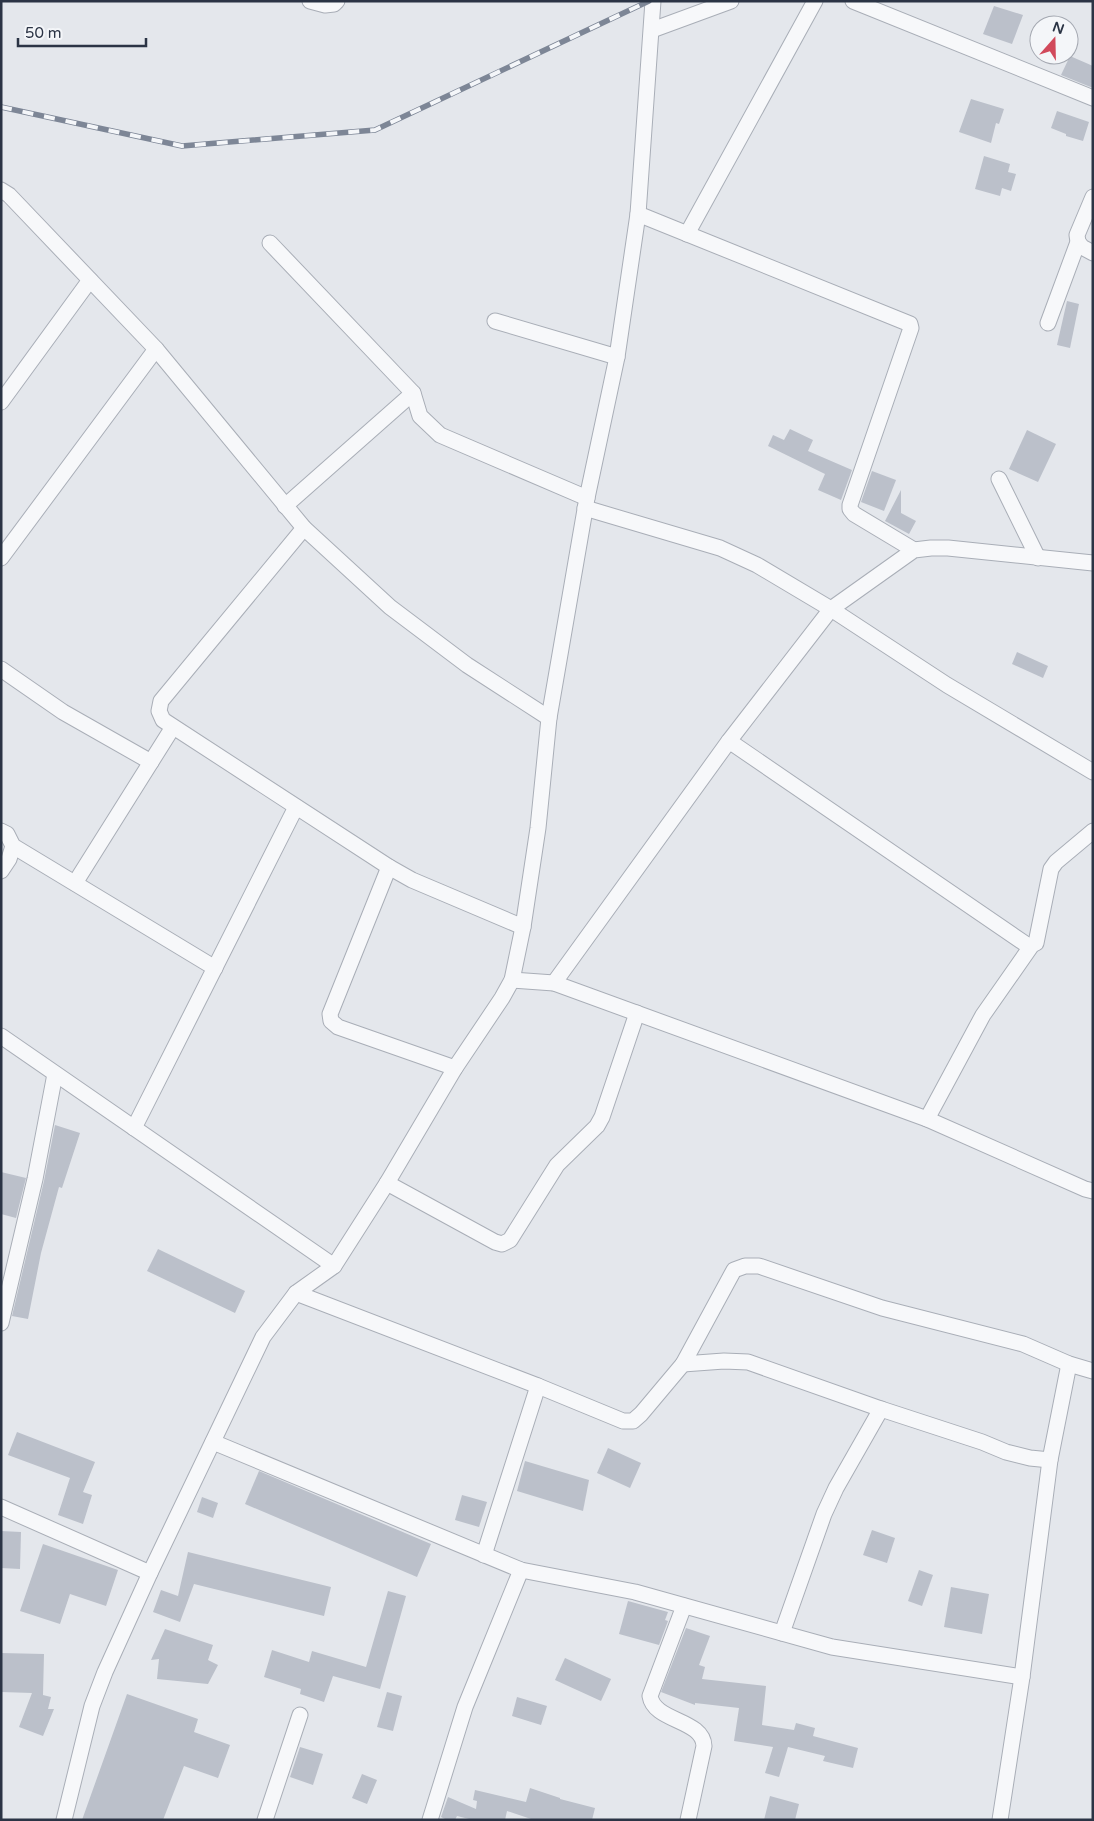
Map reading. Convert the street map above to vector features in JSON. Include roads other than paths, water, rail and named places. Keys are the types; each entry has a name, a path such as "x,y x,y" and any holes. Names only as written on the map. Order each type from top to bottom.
{"street":[{"path":"310,1 324,5 334,4 337,1"},
{"path":"64,1820 92,1706 105,1672 150,1573 263,1337 296,1293 334,1266 387,1183 455,1068 512,980 523,927 538,828 550,718 586,503 617,356 638,214 653,1"},
{"path":"652,30 731,1"},
{"path":"687,234 815,1"},
{"path":"853,1 1093,98"},
{"path":"1,190 9,195 156,349 304,528 390,607 467,665 550,718"},
{"path":"1048,322 1078,242 1077,235 1093,197"},
{"path":"638,214 910,324 911,328 850,509 854,514 914,550"},
{"path":"1078,242 1082,247 1093,253"},
{"path":"270,243 413,393 420,416 440,435 586,503 720,548 757,566 832,609 947,685 1093,772"},
{"path":"1,402 90,280"},
{"path":"495,320 617,356"},
{"path":"1,558 156,349"},
{"path":"285,506 413,393"},
{"path":"999,479 1038,558"},
{"path":"304,528 161,701 159,711 163,720 389,867 412,880 523,927"},
{"path":"554,983 728,741 832,609 914,550 948,548 1093,563"},
{"path":"1,669 63,712 151,762"},
{"path":"75,883 173,727"},
{"path":"728,741 1027,945 1032,945"},
{"path":"134,1128 296,808"},
{"path":"1,831 7,834 13,846 215,968"},
{"path":"927,1119 980,1020 1032,945 1036,943 1051,869 1056,862 1093,831"},
{"path":"1,871 9,859 13,846"},
{"path":"389,867 330,1014 332,1021 338,1026 455,1068"},
{"path":"512,980 554,983 637,1013 927,1119 1093,1191"},
{"path":"387,1183 495,1242 502,1244 510,1240 557,1165 597,1126 602,1117 637,1013"},
{"path":"1,1036 334,1266"},
{"path":"1,1324 35,1179 56,1074"},
{"path":"296,1293 538,1386 623,1421 633,1421 641,1414 683,1364 734,1270 745,1266 759,1266 882,1308 1023,1344 1069,1364 1093,1371"},
{"path":"683,1364 724,1361 748,1362 982,1442 1006,1452 1030,1458 1050,1460"},
{"path":"1000,1820 1022,1677 1050,1460 1069,1364"},
{"path":"484,1555 538,1386"},
{"path":"782,1633 824,1514 836,1488 882,1409"},
{"path":"213,1442 521,1570 635,1592 832,1647 1022,1677"},
{"path":"1,1507 150,1573"},
{"path":"430,1820 465,1707 521,1570"},
{"path":"684,1606 650,1696 651,1703 657,1709 698,1732 704,1739 688,1820"},
{"path":"265,1820 300,1715"}],"railway":[{"path":"1,107 182,146 375,130 649,1"}]}
